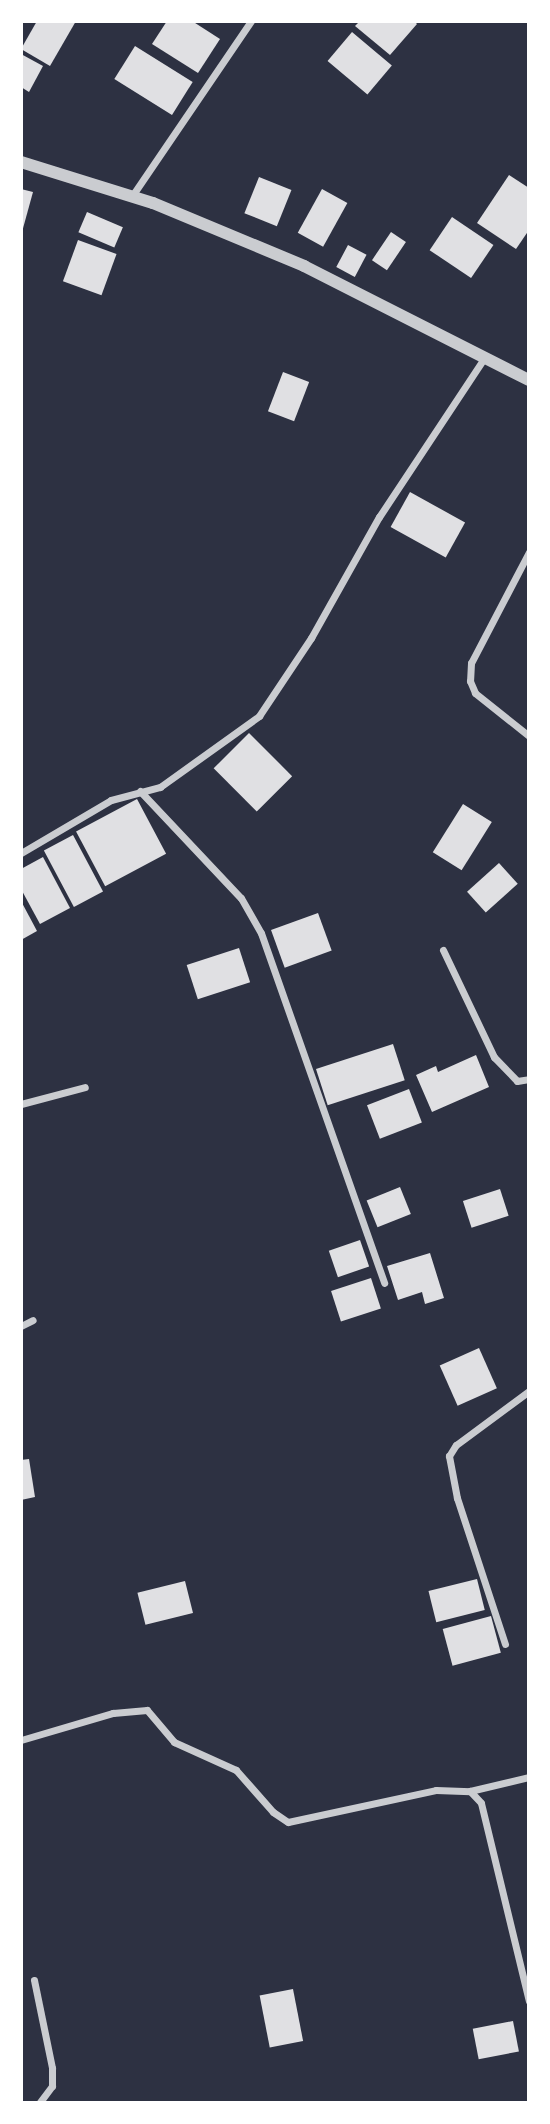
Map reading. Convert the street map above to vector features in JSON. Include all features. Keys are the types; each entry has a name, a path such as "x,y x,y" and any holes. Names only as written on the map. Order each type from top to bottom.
{"street":[{"path":"132,196 251,21"},
{"path":"21,162 132,196 304,266 529,380"},
{"path":"21,853 111,800 160,788 187,770 271,702 379,517 485,357"},
{"path":"529,552 471,663 470,681 475,693 529,736"},
{"path":"140,792 240,898 261,933 384,1283"},
{"path":"443,950 494,1057 517,1081 529,1079"},
{"path":"21,1104 85,1087"},
{"path":"21,1326 33,1320"},
{"path":"505,1644 457,1498 449,1456 456,1445 529,1391"},
{"path":"21,1740 113,1713 147,1710 174,1742 236,1770 273,1812 288,1822 436,1790 470,1791 529,1777"},
{"path":"470,1791 481,1802 529,2001"},
{"path":"34,1980 52,2068 52,2086 39,2103"}],"building":[{"path":"37,21 76,21 50,66 21,49"},
{"path":"167,21 192,21 220,39 198,73 152,44"},
{"path":"360,21 414,21 417,24 390,55 355,26"},
{"path":"352,32 392,65 367,95 328,61"},
{"path":"135,46 193,82 172,115 114,79"},
{"path":"21,54 43,66 29,92 21,87"},
{"path":"509,175 529,188 529,230 516,249 477,223"},
{"path":"259,177 291,190 277,226 244,213"},
{"path":"21,189 33,192 22,232 21,232"},
{"path":"322,189 347,203 323,247 298,233"},
{"path":"87,212 123,227 114,247 78,232"},
{"path":"452,217 493,245 471,278 430,250"},
{"path":"391,232 406,242 387,270 372,260"},
{"path":"78,240 117,254 101,295 63,281"},
{"path":"348,245 367,255 355,277 336,267"},
{"path":"283,372 309,382 294,421 268,411"},
{"path":"410,492 465,523 446,558 391,527"},
{"path":"249,733 292,776 257,811 214,768"},
{"path":"137,799 166,854 105,886 76,831"},
{"path":"463,804 492,822 462,870 433,852"},
{"path":"73,835 103,892 74,907 44,850"},
{"path":"43,857 70,908 40,924 21,889 21,869"},
{"path":"499,863 518,884 486,913 467,892"},
{"path":"21,901 37,931 21,940"},
{"path":"318,913 332,951 285,968 271,930"},
{"path":"239,948 250,982 198,999 187,965"},
{"path":"393,1044 405,1080 328,1105 316,1069"},
{"path":"476,1055 489,1087 432,1112 416,1075 436,1066 438,1072"},
{"path":"409,1089 422,1123 380,1139 367,1105"},
{"path":"400,1187 411,1214 377,1227 367,1200"},
{"path":"500,1189 509,1216 472,1228 463,1201"},
{"path":"360,1240 369,1266 338,1277 329,1251"},
{"path":"430,1253 444,1298 425,1304 422,1292 398,1300 387,1266"},
{"path":"371,1278 381,1308 341,1321 331,1291"},
{"path":"479,1348 497,1388 458,1406 440,1365"},
{"path":"29,1459 35,1497 21,1500 21,1460"},
{"path":"477,1579 485,1610 436,1622 428,1591"},
{"path":"185,1581 193,1613 145,1625 137,1593"},
{"path":"491,1616 501,1653 453,1666 443,1629"},
{"path":"293,1989 303,2041 270,2048 260,1995"},
{"path":"513,2021 519,2051 479,2059 473,2029"}]}
